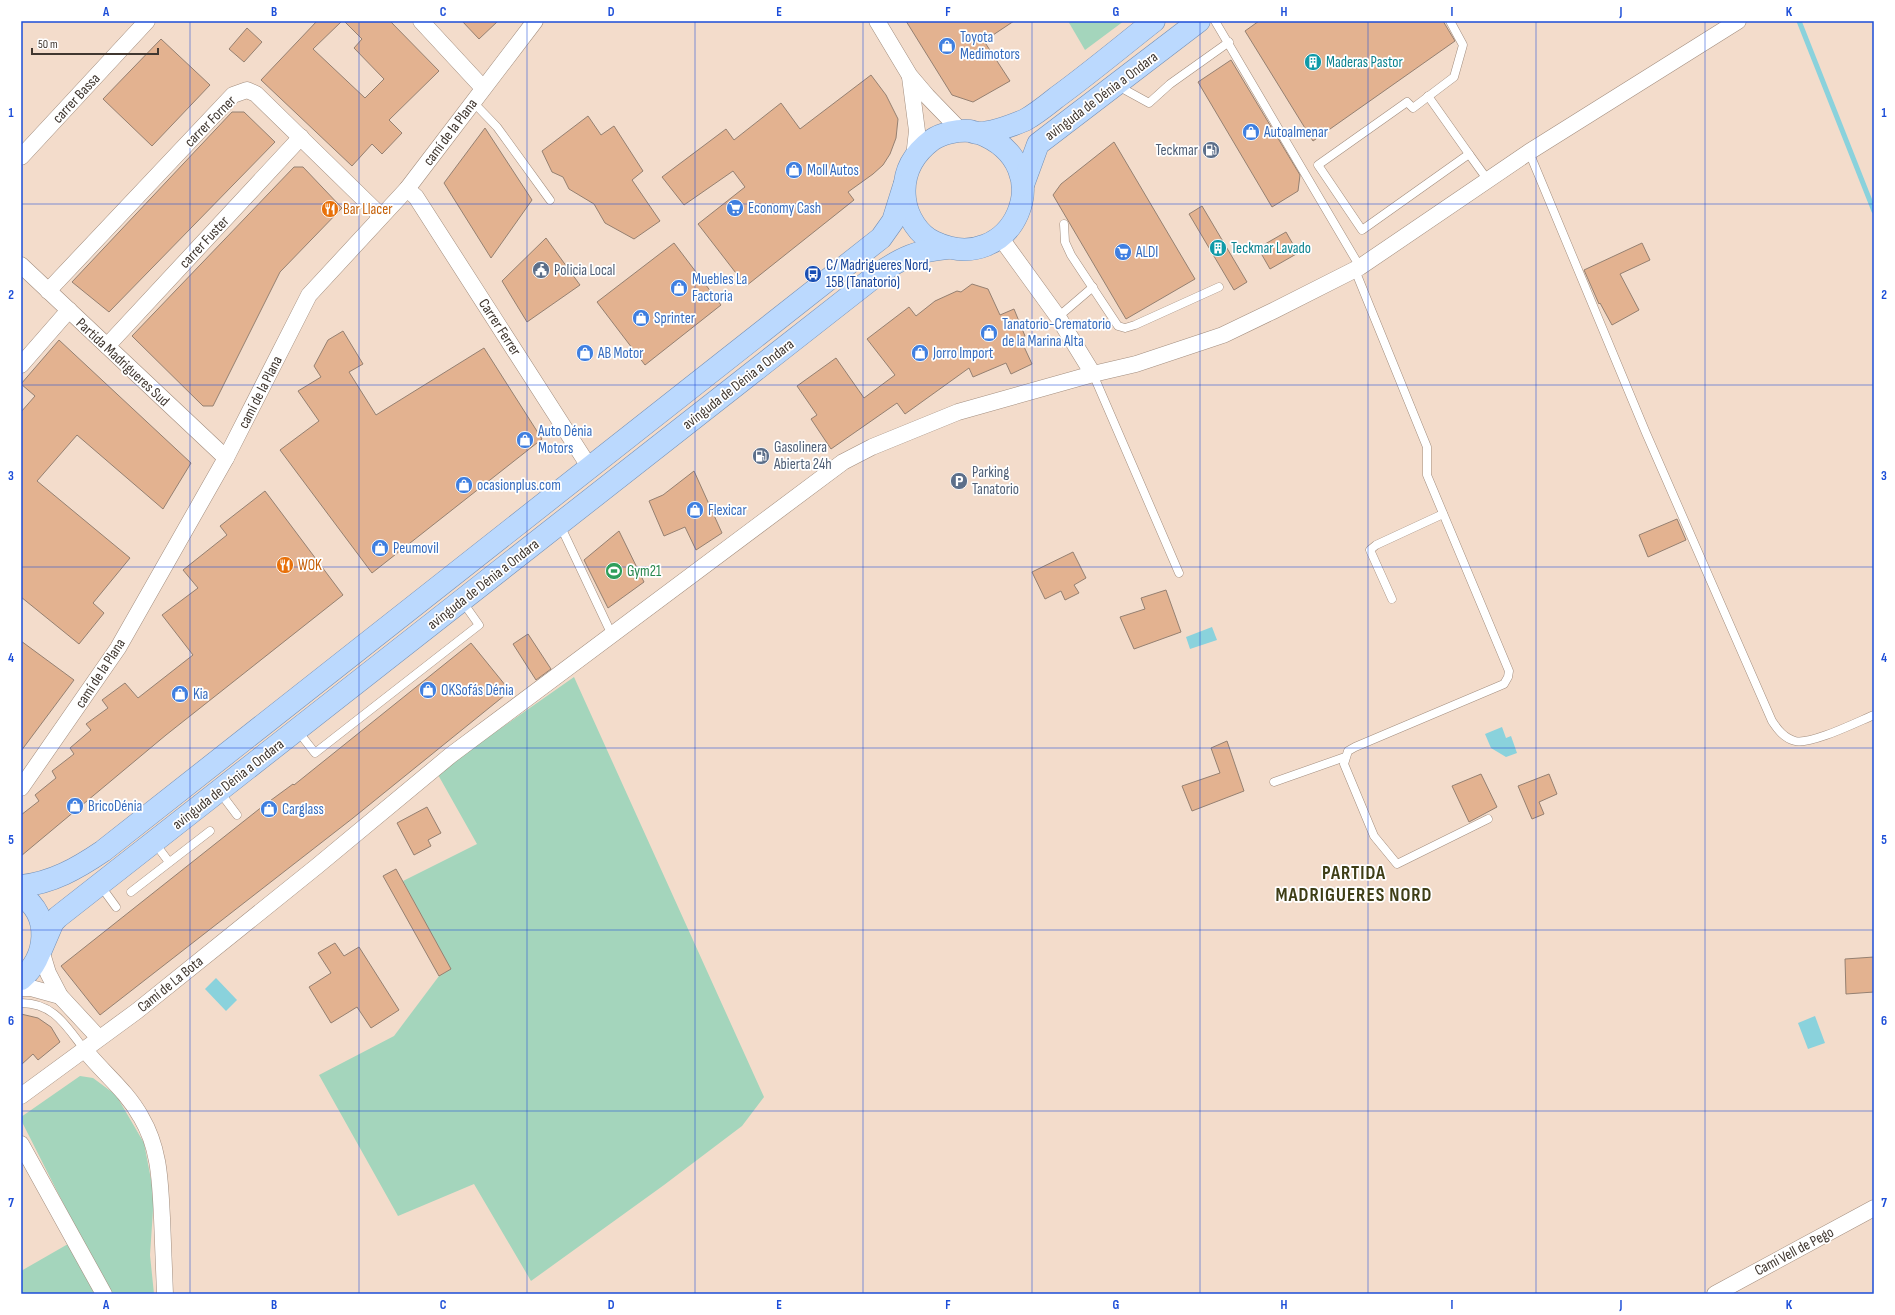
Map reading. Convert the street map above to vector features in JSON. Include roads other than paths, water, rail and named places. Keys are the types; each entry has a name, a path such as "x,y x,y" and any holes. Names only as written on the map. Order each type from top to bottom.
{"main road":[{"name":"avinguda de Dénia a Ondara","path":"970,132 1014,124 1027,119 1068,89 1154,21"},
{"name":"avinguda de Dénia a Ondara","path":"1023,185 1038,144 1199,21"},
{"path":"970,132 992,138 1004,147 1014,158 1020,171 1023,185 1019,211 1010,228 1000,237 980,248 963,250 947,248 929,239 914,225 906,206 904,186 907,171 914,157 934,138 947,133 970,132"},
{"name":"avinguda de Dénia a Ondara","path":"21,886 52,880 82,865 103,851 881,238 893,221 904,186"},
{"name":"avinguda de Dénia a Ondara","path":"21,979 30,971 40,956 40,950 53,922 153,842 878,274 901,258 930,250 947,248"},
{"path":"21,895 35,909 41,923 42,934 40,950"}],"street":[{"name":"carrer Bassa","path":"21,157 147,21"},
{"path":"421,21 482,88"},
{"name":"camí de la Plana","path":"21,788 118,648 226,458 309,295 407,189 482,88 535,21"},
{"path":"877,21 910,76 926,96 970,132"},
{"name":"Camí de La Bota","path":"21,1096 143,1006 316,867 451,755 843,462 872,447 958,412 1093,374 1136,364 1224,335 1360,266 1487,179 1738,21"},
{"path":"910,76 917,131 914,157"},
{"name":"carrer Forner","path":"48,290 233,95 247,90 256,94 381,216"},
{"name":"carrer Fuster","path":"107,346 301,137"},
{"name":"Carrer Ferrer","path":"407,189 416,196 590,468"},
{"path":"1000,237 1058,317 1093,374"},
{"name":"Partida Madrigueres Sud","path":"21,265 226,458"},
{"path":"21,365 69,310"},
{"path":"40,950 48,973 60,996 100,1038"},
{"path":"21,988 30,988 60,996"},
{"path":"84,1049 128,1097 142,1117 151,1139 158,1161 161,1184 165,1294"},
{"path":"21,1144 104,1294"},
{"name":"Camí Vell de Pego","path":"1715,1294 1874,1208"}],"lane":[{"path":"1215,21 1229,42 1360,266 1357,275 1427,446 1427,475 1509,671 1508,677 1504,684 1496,688 1355,747 1348,751 1344,764 1374,836 1397,864 1488,819"},
{"path":"1450,21 1463,45 1454,77 1413,108 1408,102 1318,165 1362,230 1469,154"},
{"path":"1117,85 1149,103 1170,84 1229,42"},
{"path":"1428,96 1487,179"},
{"path":"473,102 497,127 550,200"},
{"path":"1529,152 1646,433 1772,721 1781,734 1795,741 1809,741 1874,715"},
{"path":"1064,224 1065,242 1071,255 1118,326 1125,328 1135,325 1219,287"},
{"path":"1058,317 1093,287"},
{"path":"1093,374 1179,573"},
{"path":"1392,599 1370,550 1376,545 1443,514"},
{"path":"560,523 612,635"},
{"path":"297,729 315,753 480,625 461,600"},
{"path":"1274,782 1345,757"},
{"path":"218,791 237,815"},
{"path":"131,892 210,831"},
{"path":"153,842 169,862"},
{"path":"100,884 116,907"},
{"path":"21,1003 33,1003 49,1009 58,1017 84,1049"}],"water":[{"path":"1212,627 1217,640 1190,649 1186,637"},
{"path":"1502,727 1506,738 1511,736 1517,753 1506,757 1491,748 1485,734"},
{"path":"216,978 237,1000 226,1011 205,989"},
{"path":"1815,1016 1825,1043 1808,1049 1798,1023"}],"waterway":[{"path":"1799,21 1874,211"}],"place":[{"name":"Toyota Medimotors","path":"947,46"},
{"name":"Maderas Pastor","path":"1313,62"},
{"name":"Autoalmenar","path":"1251,132"},
{"name":"Teckmar","path":"1211,150"},
{"name":"Moll Autos","path":"794,170"},
{"name":"Economy Cash","path":"735,208"},
{"name":"Bar Llacer","path":"330,209"},
{"name":"Teckmar Lavado","path":"1218,248"},
{"name":"ALDI","path":"1123,252"},
{"name":"Policia Local","path":"541,270"},
{"name":"C/ Madrigueres Nord, 15B (Tanatorio)","path":"813,274"},
{"name":"Muebles La Factoria","path":"679,288"},
{"name":"Sprinter","path":"641,318"},
{"name":"Tanatorio-Crematorio de la Marina Alta","path":"989,333"},
{"name":"AB Motor","path":"585,353"},
{"name":"Jorro Import","path":"920,353"},
{"name":"Auto Dénia Motors","path":"525,440"},
{"name":"Gasolinera Abierta 24h","path":"761,456"},
{"name":"Parking Tanatorio","path":"959,481"},
{"name":"ocasionplus.com","path":"464,485"},
{"name":"Flexicar","path":"695,510"},
{"name":"Peumovil","path":"380,548"},
{"name":"WOK","path":"285,565"},
{"name":"Gym21","path":"614,571"},
{"name":"OKSofás Dénia","path":"428,690"},
{"name":"Kia","path":"180,694"},
{"name":"BricoDénia","path":"75,806"},
{"name":"Carglass","path":"269,809"}],"district":[{"name":"PARTIDA MADRIGUERES NORD","path":"1354,883"}]}
